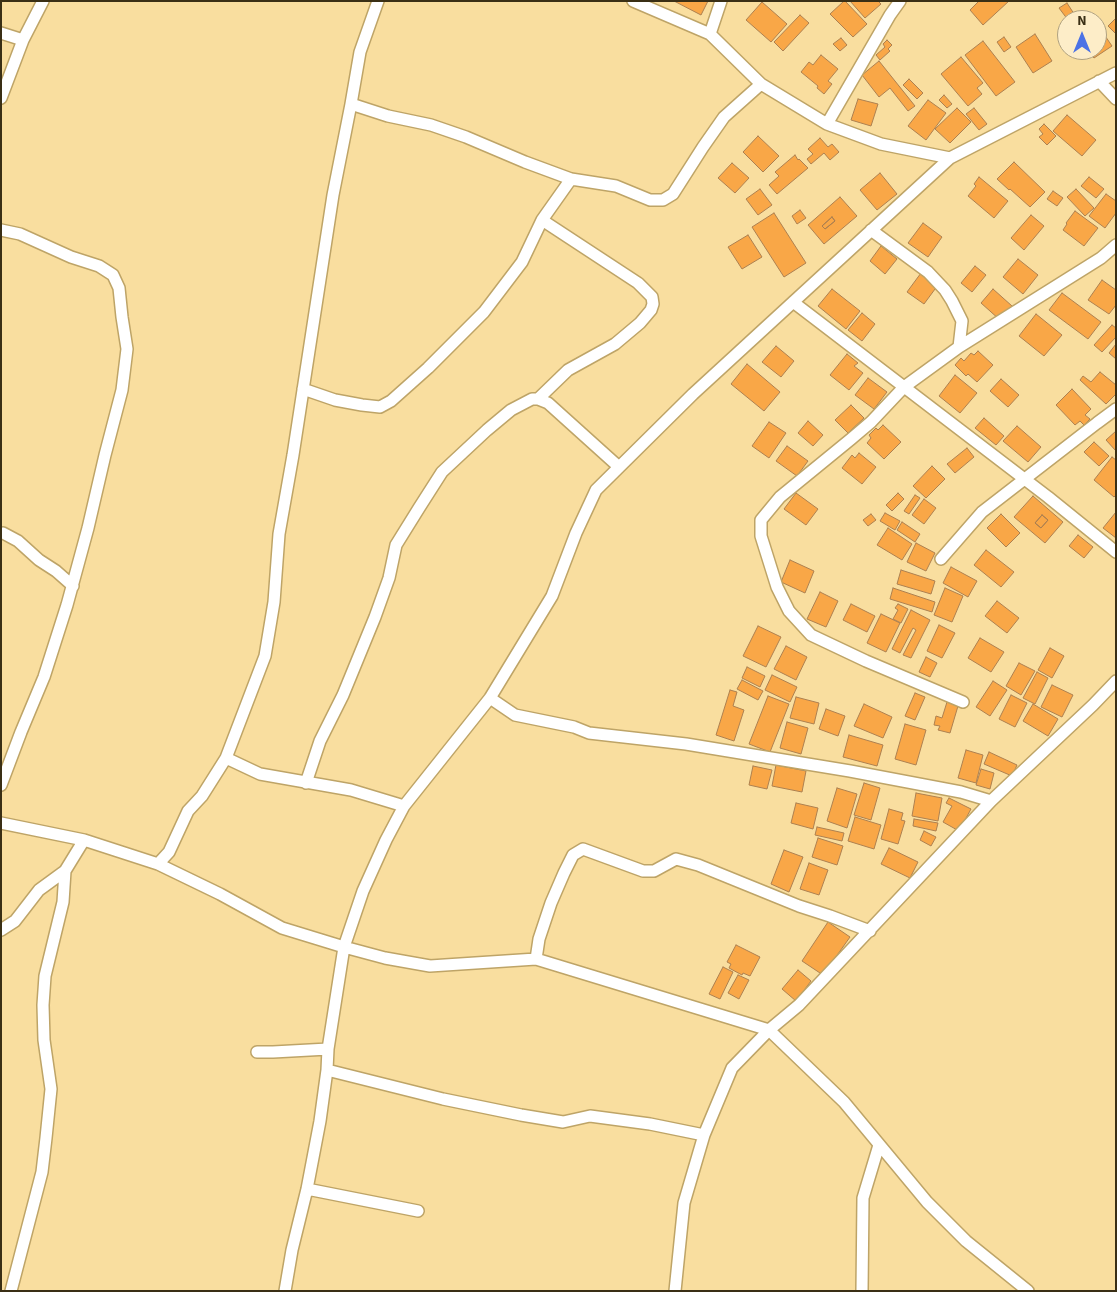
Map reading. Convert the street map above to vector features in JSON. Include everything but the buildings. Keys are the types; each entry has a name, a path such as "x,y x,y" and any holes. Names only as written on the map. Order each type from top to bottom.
{"street":[{"path":"1,98 23,40 44,1"},
{"path":"158,864 169,852 188,811 202,796 226,758 265,656 274,602 279,534 333,195 360,52 378,1"},
{"path":"633,1 710,34 762,84 827,124 880,144 950,158"},
{"path":"710,34 721,1"},
{"path":"827,124 900,1"},
{"path":"1,33 23,40"},
{"path":"285,1291 320,1121 328,1049 344,947 363,890 404,806 490,698 552,596 576,533 596,490 693,394 950,158 1116,72"},
{"path":"1099,81 1116,99"},
{"path":"351,104 388,116 431,125 572,179 616,186 650,200 663,200 673,194 724,117 762,84"},
{"path":"303,389 336,400 362,405 380,407 391,402 484,312 522,262 542,220 572,179"},
{"path":"538,399 568,370 615,344 640,322 651,310 653,304 652,297 638,283 542,220"},
{"path":"1,230 20,234 71,257 99,266 113,275 119,288 127,349 122,390 72,586 44,677 1,786"},
{"path":"871,230 928,272 945,290 962,321 959,347"},
{"path":"964,702 866,661 811,635 789,611 777,587 761,536 761,520 780,496 851,440 904,387 959,347 1101,258 1116,245"},
{"path":"793,302 1048,497 1116,552"},
{"path":"306,783 320,741 343,695 375,617 389,578 396,544 442,472 511,410 532,399 548,403 619,467"},
{"path":"942,559 982,512 1116,409"},
{"path":"3,533 18,541 72,586"},
{"path":"675,1291 684,1203 704,1135 732,1068 769,1030 799,1005 992,801 1116,681"},
{"path":"490,698 515,715 574,727 589,733 686,744 833,768 961,792 992,801"},
{"path":"226,758 260,774 350,790 404,806"},
{"path":"1,823 84,840 158,864 220,894 282,928 344,947 385,958 430,966 536,959 769,1030 844,1102 927,1202 966,1241 1028,1291"},
{"path":"1,930 15,921 39,890 65,871 84,840"},
{"path":"536,959 539,939 564,873 573,855 583,849 643,871 654,871 676,858 799,906 870,931"},
{"path":"10,1291 42,1172 51,1089 44,1040 43,1006 45,976 63,902 65,871"},
{"path":"257,1052 328,1049"},
{"path":"327,1070 443,1099 521,1115 563,1122 590,1116 650,1124 704,1135"},
{"path":"862,1291 863,1198 879,1145"},
{"path":"307,1189 418,1211"}]}
